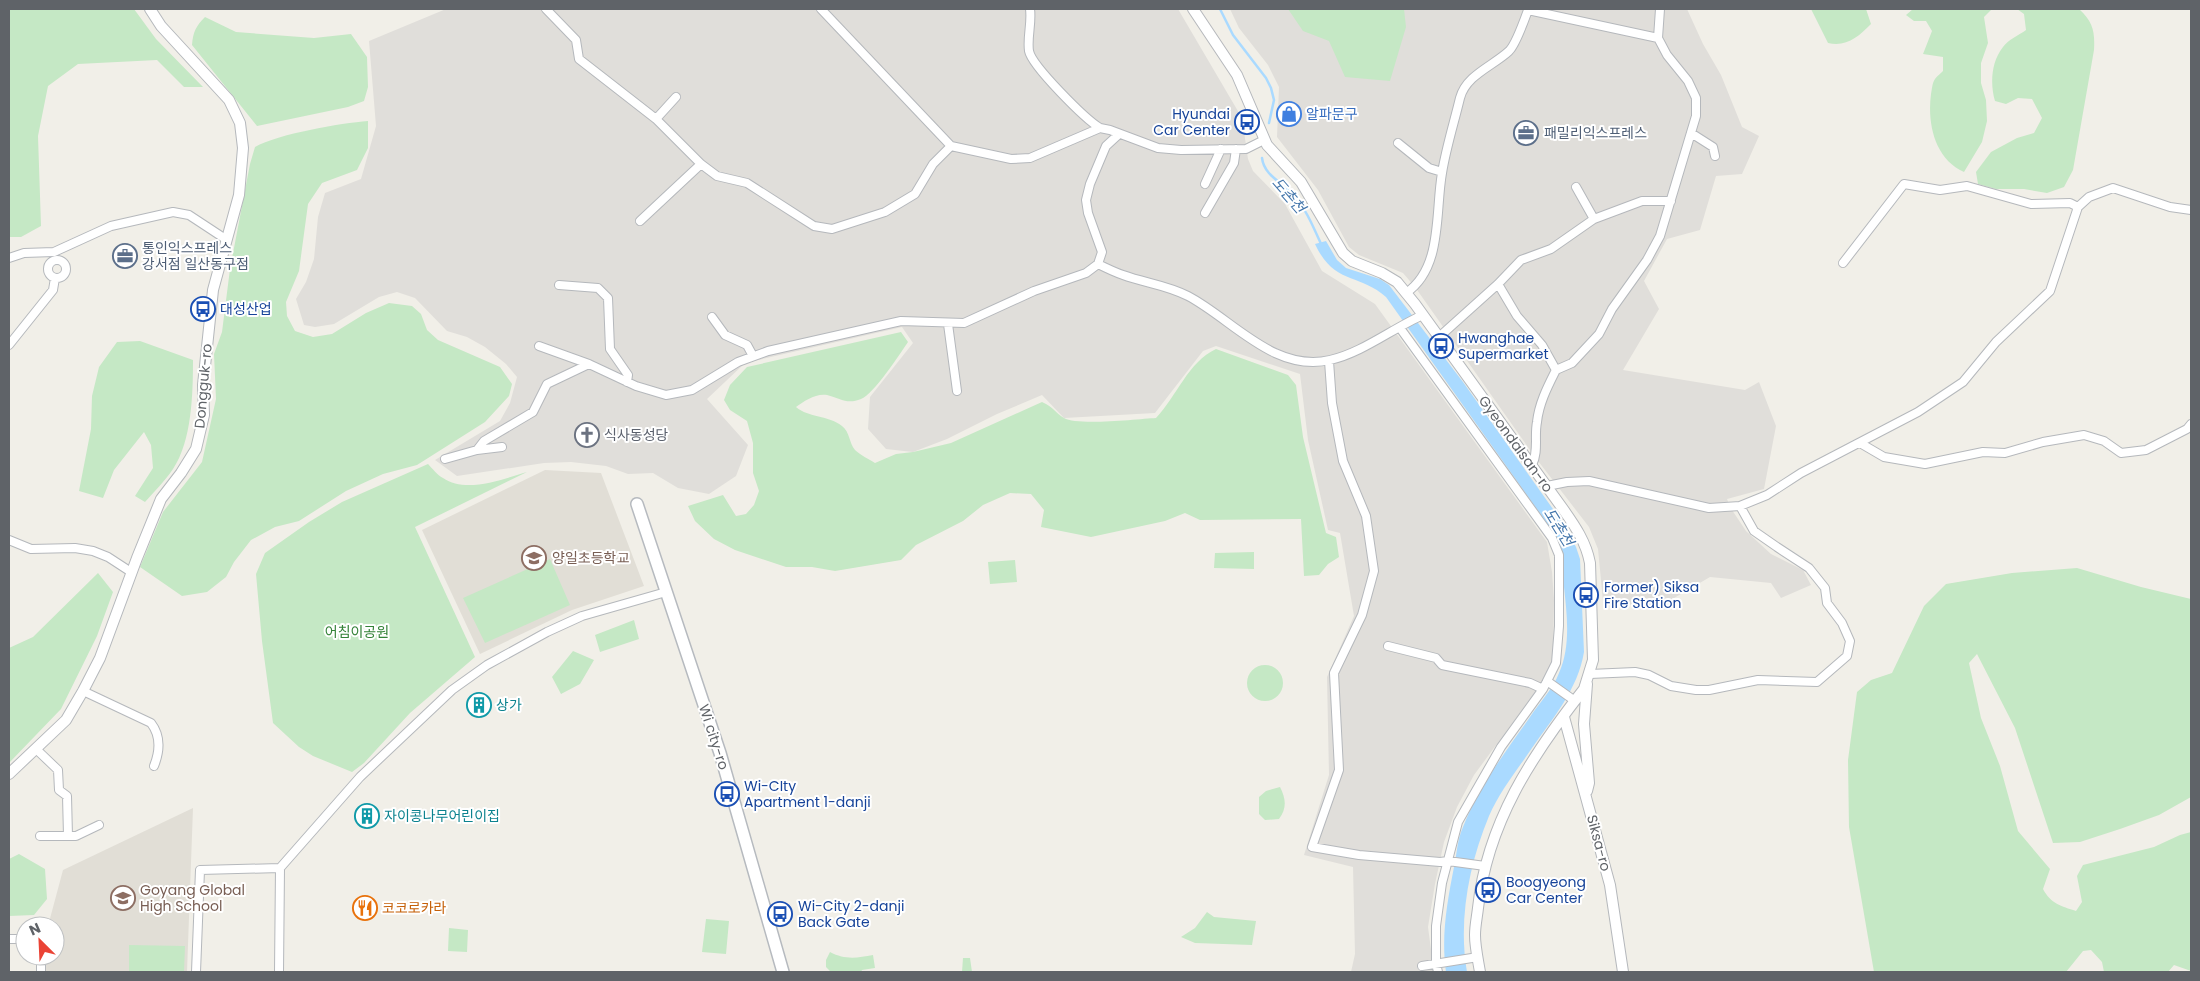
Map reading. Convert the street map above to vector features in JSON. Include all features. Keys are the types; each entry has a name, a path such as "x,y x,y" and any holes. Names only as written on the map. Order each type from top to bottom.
{"main road":[{"name":"Wi city-ro","path":"637,504 720,753 783,972"}],"street":[{"name":"Dongguk-ro","path":"9,774 66,720 83,691 100,658 131,572 161,500 196,449 204,415 203,385 213,290 239,195 243,148 240,123 229,100 161,26 150,9"},
{"path":"546,9 576,40 579,58 656,119 701,164 717,176 747,183 814,226 832,229 884,212 915,194 933,164 951,146"},
{"path":"821,9 951,146 1011,158 1030,158 1100,128"},
{"path":"1030,9 1029,54 1062,95 1100,128 1158,148 1181,150 1246,149 1264,140"},
{"name":"Gyeondalsan-ro","path":"1193,9 1237,75 1264,140 1301,182 1336,243 1347,257 1397,282 1406,293 1547,486 1578,531 1588,552 1594,660 1589,679 1573,700 1564,717 1510,797 1482,866 1475,934 1475,957 1480,972"},
{"path":"1406,293 1415,287 1421,279 1432,255 1442,172 1461,95 1473,77 1510,50 1527,9 1550,12 1658,38"},
{"path":"1532,465 1536,450 1536,422 1543,398 1556,370 1572,363 1599,334 1612,309 1647,260 1660,236 1696,116 1696,98 1688,81 1667,55 1658,38 1660,9"},
{"path":"656,119 676,97"},
{"path":"1691,133 1712,147 1715,156"},
{"path":"539,346 589,364 627,382 666,395 692,390 738,362 768,351 901,322 964,323 1034,291 1086,273 1098,264 1102,252 1088,213 1086,200 1090,184 1106,146 1119,134"},
{"path":"1398,143 1429,168 1442,172"},
{"path":"1205,184 1221,149"},
{"path":"1204,213 1234,163 1236,149"},
{"path":"640,221 701,164"},
{"path":"1843,263 1904,184 1940,190 1967,186 2031,204 2070,203 2078,207"},
{"path":"1576,187 1594,219"},
{"path":"1547,486 1567,482 1589,482 1709,508 1740,506 1766,496 1801,473 1918,412 1963,382 1996,342 2050,291 2078,207 2089,197 2113,188 2170,207 2191,210"},
{"path":"1439,337 1498,284 1521,260 1551,249 1594,219 1642,200 1671,201"},
{"path":"55,278 48,269 55,256 111,226 173,212 189,215 226,240"},
{"path":"9,258 24,253 55,256 64,263 66,271 63,276 55,278"},
{"path":"1098,264 1123,275 1172,288 1190,296 1251,340 1273,351 1308,362 1329,361 1344,356 1421,316"},
{"path":"9,345 53,290 55,278"},
{"path":"1498,284 1517,316 1542,345 1556,370"},
{"path":"559,285 598,288 608,298 610,350 628,375 627,382"},
{"path":"712,317 725,335 747,345 754,356"},
{"path":"948,324 957,391"},
{"path":"1402,326 1552,538 1559,555 1559,626 1556,663 1549,683 1501,747 1458,822 1436,926 1438,972"},
{"path":"1329,361 1332,403 1343,461 1366,516 1374,571 1362,615 1334,673 1338,770 1312,847 1359,855 1440,862 1450,861 1482,866"},
{"path":"477,450 484,441 533,412 547,384 589,364"},
{"path":"1860,443 1884,457 1925,464 1983,452 2005,453 2043,442 2084,435 2104,441 2121,452 2146,450 2187,429 2191,424"},
{"path":"445,459 477,450 502,447"},
{"path":"1586,795 1589,783 1584,724 1589,679 1634,672 1649,676 1671,686 1696,690 1709,690 1758,680 1817,682 1847,656 1850,641 1842,623 1828,604 1825,588 1809,568 1776,548 1754,530 1740,506"},
{"path":"9,540 31,548 75,548 93,551 108,557 131,572"},
{"path":"280,972 280,868 360,777 452,690 487,665 547,632 582,616 666,592"},
{"path":"1388,646 1436,658 1442,665 1530,683 1543,689"},
{"path":"1549,683 1573,700"},
{"path":"83,691 151,723 156,730 160,753 154,766"},
{"name":"Siksa-ro","path":"1564,717 1610,885 1624,972"},
{"path":"36,749 58,770 59,790 67,796 68,836"},
{"path":"40,836 76,836 98,825"},
{"path":"196,972 200,870 280,868"},
{"path":"1422,966 1475,957"}],"shaded area":[{"path":"446,9 1178,9 1242,118 1248,159 1253,171 1285,204 1322,271 1375,304 1547,542 1554,600 1553,664 1539,687 1474,775 1457,807 1444,842 1428,927 1434,972 1351,972 1355,954 1353,867 1304,855 1329,775 1327,677 1354,616 1340,533 1328,530 1308,440 1300,374 1216,346 1203,351 1155,413 1064,418 1042,395 997,414 947,439 913,452 886,449 868,429 870,397 913,343 902,327 745,363 707,399 748,445 736,476 709,494 678,488 653,473 628,474 606,466 571,462 544,463 457,476 435,460 500,421 510,403 517,377 506,364 485,347 467,337 447,331 415,298 397,292 379,297 334,324 315,327 304,325 296,299 306,282 314,259 318,217 325,193 361,179 376,126 369,41"},
{"path":"1230,9 1687,9 1703,44 1721,75 1742,127 1759,136 1742,174 1716,176 1700,230 1667,239 1644,281 1659,309 1623,370 1745,390 1759,382 1776,426 1764,489 1727,499 1730,507 1746,531 1771,554 1803,570 1811,585 1781,598 1771,583 1710,577 1657,608 1603,601 1598,549 1589,527 1535,457 1415,287 1403,273 1359,255 1349,247 1318,190 1277,137 1279,87 1268,65 1239,28"},
{"name":"양일초등학교","path":"545,470 601,473 644,586 572,610 480,654 422,530"},
{"name":"Goyang Global High School","path":"193,808 187,972 46,972 46,966 65,966 65,916 51,916 63,870"}],"green space":[{"path":"9,9 134,9 156,39 203,87 184,87 157,60 78,64 48,86 38,136 41,226 21,237 9,237"},
{"path":"1288,9 1404,9 1406,27 1390,81 1345,77 1329,41 1303,31"},
{"path":"1811,9 1866,9 1871,24 1852,40 1841,44 1828,43"},
{"path":"1913,9 1992,9 1984,17 1988,43 1981,63 1981,83 1986,100 1987,121 1982,142 1964,172 1946,159 1935,139 1930,117 1931,94 1934,81 1943,71 1943,57 1923,54 1932,31 1926,21 1914,21 1906,15"},
{"path":"2017,9 2079,9 2090,23 2094,37 2094,50 2073,170 2064,187 2047,193 2024,189 1996,189 1978,184 1976,172 1991,152 2017,138 2034,133 2042,118 2032,99 2018,98 2006,104 1995,101 1993,94 1994,66 1999,53 2008,42 2026,30 2024,14"},
{"path":"205,17 236,32 314,38 351,34 367,57 368,87 364,101 348,107 257,126 192,45 193,36 199,23"},
{"path":"368,121 368,148 357,170 322,183 308,204 299,271 286,302 287,316 295,331 313,337 332,334 366,313 389,303 412,306 421,314 427,330 438,340 500,367 512,384 509,396 485,422 417,465 383,474 346,491 299,521 275,527 251,540 234,562 226,577 207,592 182,596 140,567 163,512 202,462 216,399 214,354 222,332 230,269 255,147 265,142 294,134 342,124"},
{"path":"901,332 908,342 873,390 866,396 852,401 819,395 806,400 796,407 801,411 837,422 847,431 855,450 875,463 896,454 951,443 1042,402 1064,418 1081,422 1156,418 1190,371 1206,355 1216,349 1288,375 1296,385 1303,437 1326,533 1336,537 1339,557 1328,564 1319,575 1304,576 1301,519 1200,520 1185,513 1165,521 1091,537 1041,527 1044,510 1031,494 1010,493 983,505 963,521 916,545 901,560 835,571 812,567 786,567 735,550 714,539 695,521 688,506 723,495 736,516 746,514 754,505 759,491 753,473 753,443 747,421 730,410 724,400 730,385 747,367"},
{"path":"140,341 193,360 193,387 188,431 179,458 167,478 145,502 135,496 153,468 151,445 144,432 114,470 103,498 79,491 91,429 92,396 99,367 117,342"},
{"name":"어침이공원","path":"428,464 441,477 452,483 462,485 485,484 527,472 415,527 475,657 410,713 364,763 352,772 313,756 299,747 273,723 262,641 256,574 265,553 309,522 342,502"},
{"path":"1254,552 1254,569 1214,568 1215,553"},
{"path":"550,559 570,605 485,643 463,598"},
{"path":"1015,560 1017,582 990,584 988,562"},
{"path":"2077,568 2141,587 2191,599 2191,797 2159,815 2120,829 2080,842 2053,843 2015,728 1977,654 1969,663 1981,718 2000,766 2018,831 2050,869 2043,889 2049,898 2057,904 2076,911 2082,902 2077,876 2083,865 2154,847 2191,832 2191,971 2174,965 2168,972 2104,972 2102,962 2091,950 2083,951 2066,972 1874,972 1849,827 1848,760 1857,692 1871,680 1892,673 1924,606 1946,584 2012,573"},
{"path":"98,573 113,592 97,636 61,709 9,763 9,648 33,637"},
{"path":"634,620 639,639 600,652 595,635"},
{"path":"573,651 594,660 580,684 561,694 552,677"},
{"path":"1265,665 1272,666 1278,670 1282,676 1282,690 1278,696 1272,700 1265,701 1258,700 1252,696 1248,690 1247,683 1248,676 1252,670 1258,666"},
{"path":"1280,787 1284,796 1283,811 1279,819 1265,820 1259,814 1259,797 1266,791"},
{"path":"19,854 45,869 47,899 34,915 9,916 9,859"},
{"path":"1207,912 1214,917 1256,921 1252,945 1195,943 1181,937 1195,928"},
{"path":"706,919 729,921 726,954 702,952"},
{"path":"449,928 468,930 467,952 448,951"},
{"path":"129,945 185,946 184,972 129,972"},
{"path":"830,952 851,958 873,955 875,968 862,970 861,972 831,972 826,967 826,960"},
{"path":"963,958 970,958 972,972 962,972"}],"water":[{"path":"1326,241 1337,260 1346,268 1380,279 1389,285 1463,382 1560,519 1576,547 1580,559 1584,652 1581,666 1564,703 1498,798 1482,834 1467,893 1464,933 1467,972 1446,972 1444,945 1449,894 1458,842 1469,812 1484,784 1553,685 1563,663 1567,630 1563,557 1556,536 1386,297 1366,284 1348,277 1330,266 1322,257 1315,244"}],"waterway":[{"name":"도촌천","path":"1220,9 1233,35 1266,78 1271,88 1274,100 1269,123"},
{"name":"도촌천","path":"1262,158 1269,174 1292,193 1301,204 1321,244"}],"place":[{"name":"알파문구","path":"1289,114"},
{"name":"Hyundai Car Center","path":"1247,122"},
{"name":"패밀리익스프레스","path":"1526,133"},
{"name":"통인익스프레스 강서점 일산동구점","path":"125,256"},
{"name":"대성산업","path":"203,309"},
{"name":"Hwanghae Supermarket","path":"1441,346"},
{"name":"식사동성당","path":"587,435"},
{"name":"양일초등학교","path":"534,558"},
{"name":"Former) Siksa Fire Station","path":"1586,595"},
{"name":"상가","path":"479,705"},
{"name":"Wi-CIty Apartment 1-danji","path":"727,794"},
{"name":"자이콩나무어린이집","path":"367,816"},
{"name":"Boogyeong Car Center","path":"1488,890"},
{"name":"Goyang Global High School","path":"123,898"},
{"name":"코코로카라","path":"365,908"},
{"name":"Wi-City 2-danji Back Gate","path":"780,914"}]}
